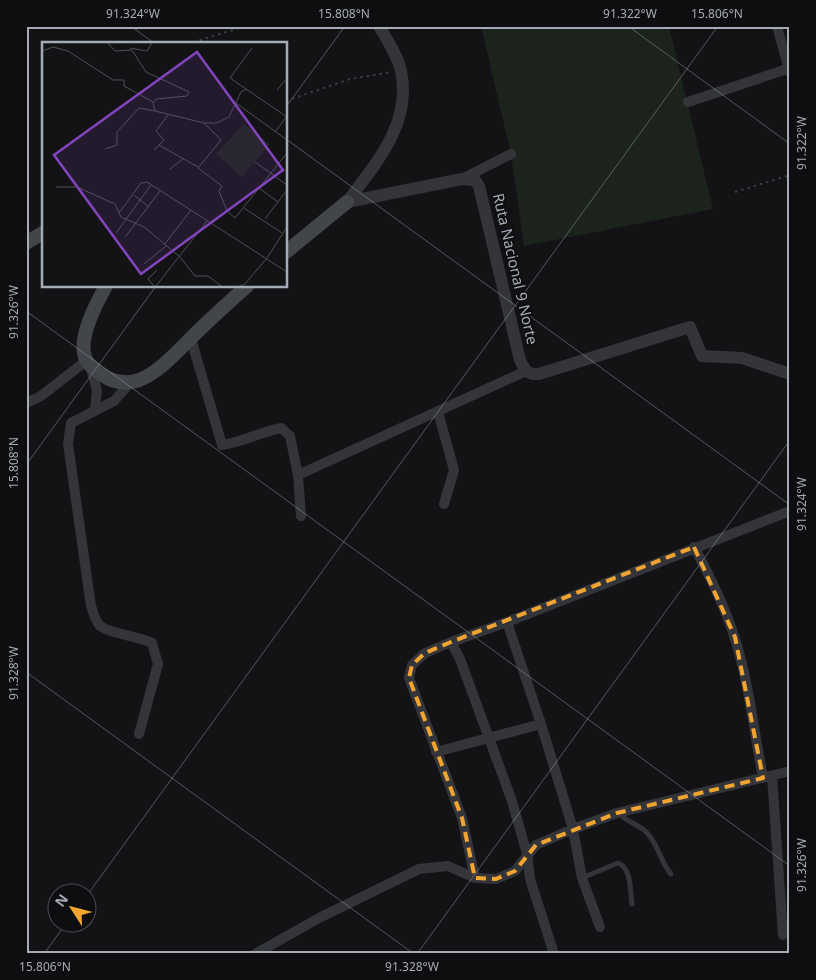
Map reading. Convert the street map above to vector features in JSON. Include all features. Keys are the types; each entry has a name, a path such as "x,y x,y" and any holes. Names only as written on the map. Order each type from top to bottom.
{"main road":[{"path":"288,250 348,202"},
{"path":"26,243 42,233"},
{"path":"105,288 89,320 84,339 88,363 100,375 115,382 130,383 150,376 171,360 246,288"}],"street":[{"path":"348,202 389,145 402,100 402,70 379,26"},
{"path":"688,102 789,70 777,26"},
{"path":"348,202 462,179 511,154"},
{"name":"Ruta Nacional 9 Norte","path":"462,179 475,180 479,186 520,360 526,371"},
{"path":"298,476 526,371 532,375 539,374 690,327 702,356 742,358 790,374"},
{"path":"191,339 222,445 238,443 266,431 281,428 290,436 298,476 301,516"},
{"path":"26,403 41,396 88,363 97,390 95,409"},
{"path":"130,383 114,401 104,408 95,409 71,423 68,444 91,606 98,623 104,630 140,636 152,643 158,664 139,734"},
{"path":"438,412 454,470 444,504"},
{"path":"475,878 462,818 409,678 412,665 425,653 451,642 507,622 694,547 790,511"},
{"path":"694,547 708,574 737,645 768,777 783,935"},
{"path":"507,622 542,724 572,829 582,878 600,927"},
{"path":"451,642 460,659 512,801 526,854 530,878 554,954"},
{"path":"436,752 491,740 542,724"},
{"path":"255,954 321,917 419,869 448,866 475,878 496,878 515,871 526,854 536,844 572,829 617,813 790,771"}],"lane":[{"path":"617,813 628,823 647,832 660,852 664,867 671,874"},
{"path":"582,878 618,863 623,865 628,872 632,904"}],"path":[{"path":"194,42 246,26"},
{"path":"288,100 350,79 402,70"},
{"path":"735,192 790,175"}],"highlighted area":[{"path":"694,547 735,637 763,778 617,813 573,829 536,845 515,871 496,879 475,878 462,818 409,678 412,665 425,653 451,642"}],"shaded area":[{"path":"481,26 669,26 713,209 524,246 511,154"}]}
